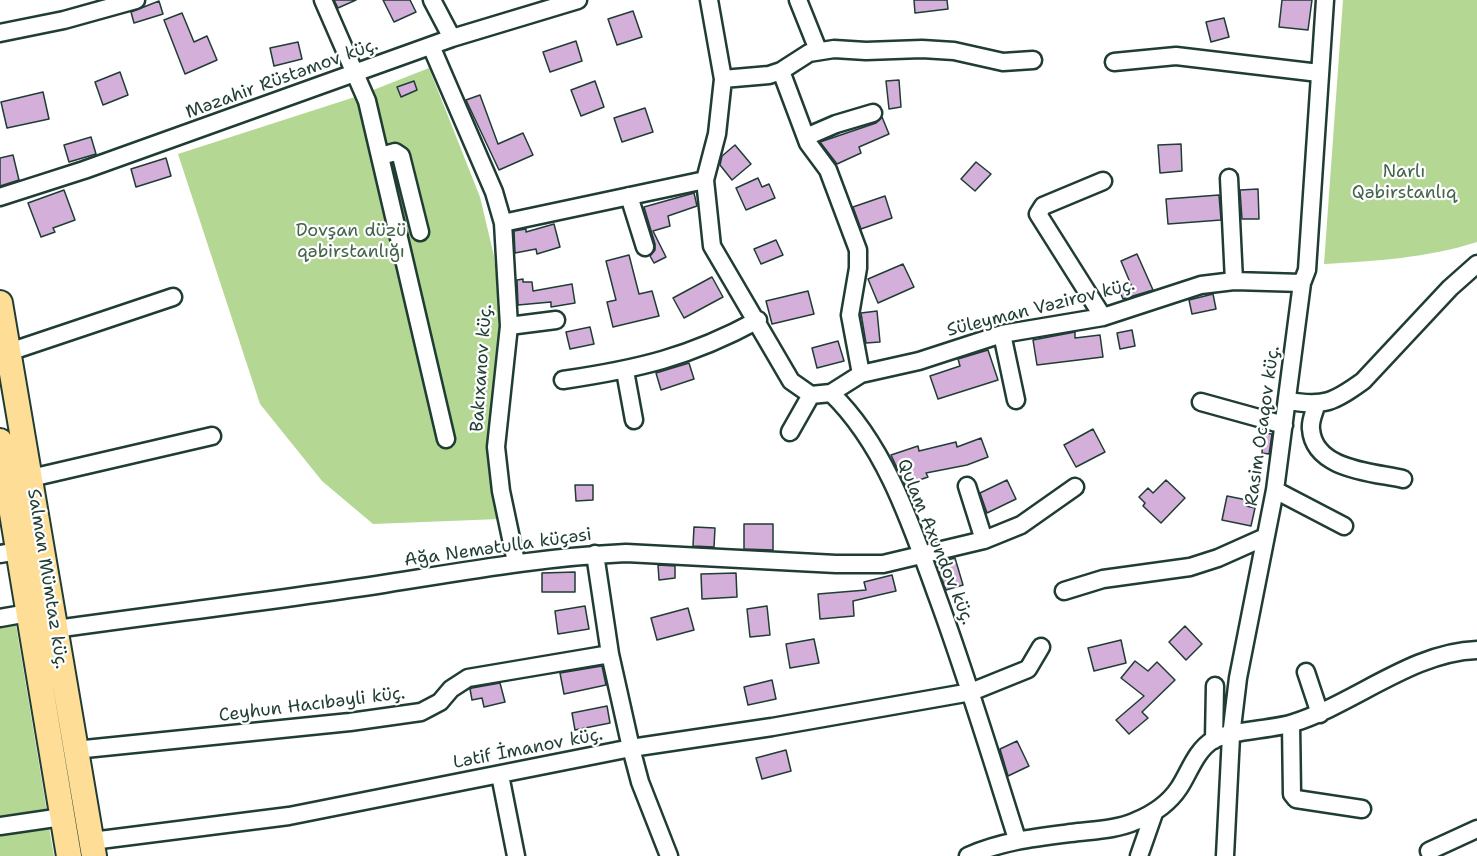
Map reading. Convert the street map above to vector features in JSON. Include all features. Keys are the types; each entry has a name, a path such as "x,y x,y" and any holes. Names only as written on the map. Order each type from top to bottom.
{"highway":[{"name":"Salman Mümtaz küç.","path":"0,303 93,848"},
{"path":"0,441 9,552 28,613 69,856"},
{"path":"28,613 54,619"},
{"path":"62,817 87,813"}],"street":[{"path":"0,33 64,20 135,0"},
{"path":"323,0 357,73 367,101 446,438"},
{"path":"432,0 452,38"},
{"name":"Məzahir Rüstəmov küç.","path":"0,198 84,171 549,3 578,0"},
{"path":"709,0 723,79 717,134 705,180 712,246 758,320 773,353 791,381 811,394 831,393"},
{"path":"798,0 818,50"},
{"name":"Rasim Ocaqov küç.","path":"1225,856 1231,736 1238,678 1275,490 1302,284 1307,270 1319,73 1326,0"},
{"name":"Bakıxanov küç.","path":"431,46 494,192 503,223 509,326 496,447 501,491 516,562"},
{"path":"723,79 769,75 781,71 809,53 818,50 922,49 954,51 1003,62 1033,60"},
{"path":"1114,62 1176,56 1319,73"},
{"path":"781,71 806,137 828,170 858,250 858,268 850,315 861,374"},
{"path":"806,137 836,124 873,113"},
{"path":"381,156 395,152 401,156 420,232"},
{"path":"1229,178 1234,281"},
{"path":"503,223 705,180"},
{"path":"1103,181 1043,206 1038,214 1103,316"},
{"path":"629,196 645,247"},
{"path":"1288,401 1316,406 1347,393 1363,381 1450,288 1477,264"},
{"name":"Süleyman Vəzirov küç.","path":"831,393 861,374 919,361 1002,334 1103,316 1201,285 1234,281 1302,284"},
{"path":"9,352 173,297"},
{"path":"509,326 556,320"},
{"path":"563,380 625,371 694,352 758,320"},
{"path":"1002,334 1016,400"},
{"path":"625,371 634,420"},
{"name":"Qulam Axundov küç.","path":"831,393 841,403 884,466 923,555 971,692 1017,839"},
{"path":"790,432 811,394"},
{"path":"1201,402 1284,425"},
{"path":"1316,406 1311,427 1314,443 1324,456 1345,467 1403,479"},
{"path":"31,478 212,436"},
{"path":"967,486 984,540"},
{"name":"Ağa Nemətulla küçəsi","path":"54,619 377,585 516,562 594,554 697,555 865,565 923,555 984,540 1021,525 1075,488"},
{"path":"1275,490 1344,526"},
{"path":"1064,591 1103,579 1190,567 1218,558 1265,537"},
{"path":"594,554 610,654 639,782 669,856"},
{"path":"0,618 28,613"},
{"name":"Lətif İmanov küç.","path":"93,848 289,816 631,748 772,727 971,692 1028,669 1041,647"},
{"path":"968,856 1017,839 1114,828 1154,813 1178,790 1195,760 1214,740 1291,724 1320,714 1425,661 1442,655 1477,650"},
{"name":"Ceyhun Hacıbəyli küç.","path":"75,750 350,722 421,712 440,702 451,689 468,678 610,654"},
{"path":"1306,672 1320,714"},
{"path":"1214,740 1215,686"},
{"path":"1291,724 1292,794 1296,799 1362,809"},
{"path":"500,775 516,856"},
{"path":"1139,856 1154,813"},
{"path":"0,826 62,817"},
{"path":"1429,851 1477,829"}],"green space":[{"name":"Narlı Qəbirstanlıq","path":"1343,0 1477,0 1477,242 1420,255 1324,264"},
{"name":"Dovşan düzü qəbirstanlığı","path":"429,68 480,197 494,256 503,343 490,421 491,480 500,519 373,524 322,481 260,404 178,154 358,96"},
{"path":"16,625 47,812 0,818 0,627"},
{"path":"49,827 54,856 0,856 0,835"}],"building":[{"path":"334,0 356,0 338,8"},
{"path":"383,0 410,0 416,12 394,22"},
{"path":"914,0 947,0 948,9 915,13"},
{"path":"1282,0 1312,0 1308,30 1279,27"},
{"path":"159,1 163,14 134,23 131,12"},
{"path":"633,11 642,37 617,45 608,19"},
{"path":"182,13 194,42 207,36 217,60 185,74 164,20"},
{"path":"1224,18 1229,37 1211,42 1206,22"},
{"path":"576,41 582,61 550,72 543,52"},
{"path":"298,42 302,59 274,66 270,48"},
{"path":"120,72 128,95 103,105 95,82"},
{"path":"899,80 901,107 889,109 886,81"},
{"path":"414,81 417,90 401,97 397,87"},
{"path":"595,81 604,107 581,116 571,90"},
{"path":"43,92 49,119 7,128 1,102"},
{"path":"480,95 498,144 523,133 533,155 499,170 466,100"},
{"path":"645,108 653,132 622,142 614,118"},
{"path":"882,117 889,134 859,147 861,153 837,164 820,142 876,123"},
{"path":"91,137 96,154 69,162 64,145"},
{"path":"1181,144 1182,171 1160,173 1158,145"},
{"path":"735,145 751,164 732,180 720,165 722,156"},
{"path":"13,155 19,180 0,186 0,158"},
{"path":"166,158 171,176 136,187 131,169"},
{"path":"976,162 991,174 975,191 961,179"},
{"path":"758,178 762,187 769,184 775,198 746,210 736,188"},
{"path":"1258,189 1259,219 1242,219 1240,190"},
{"path":"64,190 75,220 53,228 55,232 41,237 28,203"},
{"path":"694,193 697,206 668,216 670,226 653,231 666,257 654,263 650,256 655,250 655,244 644,207"},
{"path":"1219,195 1221,220 1168,224 1166,199"},
{"path":"885,196 892,218 861,229 853,207"},
{"path":"554,224 560,247 537,254 536,249 515,253 514,231 526,229 526,232"},
{"path":"776,240 783,255 761,264 754,249"},
{"path":"1137,254 1153,290 1123,299 1120,292 1132,287 1121,261"},
{"path":"629,255 639,294 652,291 659,316 613,327 607,302 616,300 606,261"},
{"path":"903,264 914,287 878,303 868,279"},
{"path":"712,277 723,297 684,318 673,298"},
{"path":"523,279 523,282 532,282 533,291 572,284 575,303 551,307 551,302 518,305 517,280"},
{"path":"808,291 814,314 772,324 766,301"},
{"path":"1213,294 1216,309 1192,314 1189,300"},
{"path":"877,311 880,342 866,343 861,313"},
{"path":"590,327 594,344 570,349 566,332"},
{"path":"1132,330 1135,346 1120,349 1117,333"},
{"path":"1075,332 1075,338 1100,335 1103,357 1037,365 1033,340"},
{"path":"838,341 844,361 817,368 812,348"},
{"path":"988,350 998,380 938,399 930,376 960,366 958,359"},
{"path":"689,363 694,379 661,390 656,373"},
{"path":"1093,429 1105,452 1076,467 1064,445"},
{"path":"1263,433 1272,434 1269,454 1262,453"},
{"path":"981,438 988,457 967,465 926,473 928,477 905,485 891,455 918,446 919,451 956,442 957,447"},
{"path":"1007,480 1016,499 987,513 980,493"},
{"path":"1166,480 1185,498 1161,523 1143,506 1145,503 1139,497 1148,488 1153,493"},
{"path":"575,485 593,485 593,500 576,501"},
{"path":"1227,496 1247,500 1246,506 1255,508 1251,526 1222,520"},
{"path":"744,524 773,524 773,550 744,549"},
{"path":"694,527 715,528 714,547 693,546"},
{"path":"955,558 963,585 946,590 936,563"},
{"path":"658,565 675,566 675,578 659,580"},
{"path":"575,572 575,592 542,592 542,573"},
{"path":"736,573 737,597 702,599 701,574"},
{"path":"892,575 896,591 853,601 854,616 820,619 818,594 866,590 864,582"},
{"path":"585,606 589,629 558,634 555,611"},
{"path":"767,606 770,635 750,637 747,609"},
{"path":"688,608 694,630 657,640 651,618"},
{"path":"1185,626 1202,644 1186,660 1169,642"},
{"path":"814,639 819,663 790,668 786,644"},
{"path":"1121,640 1126,663 1094,671 1088,648"},
{"path":"1135,661 1148,671 1157,662 1175,680 1142,712 1148,718 1129,734 1116,720 1144,696 1121,678"},
{"path":"602,666 606,685 564,694 560,673"},
{"path":"772,680 776,699 748,705 744,687"},
{"path":"500,683 505,702 484,707 482,698 472,700 470,689"},
{"path":"607,706 610,723 575,730 572,713"},
{"path":"1017,741 1029,766 1008,776 1000,749"},
{"path":"786,750 791,771 762,779 756,758"}]}
